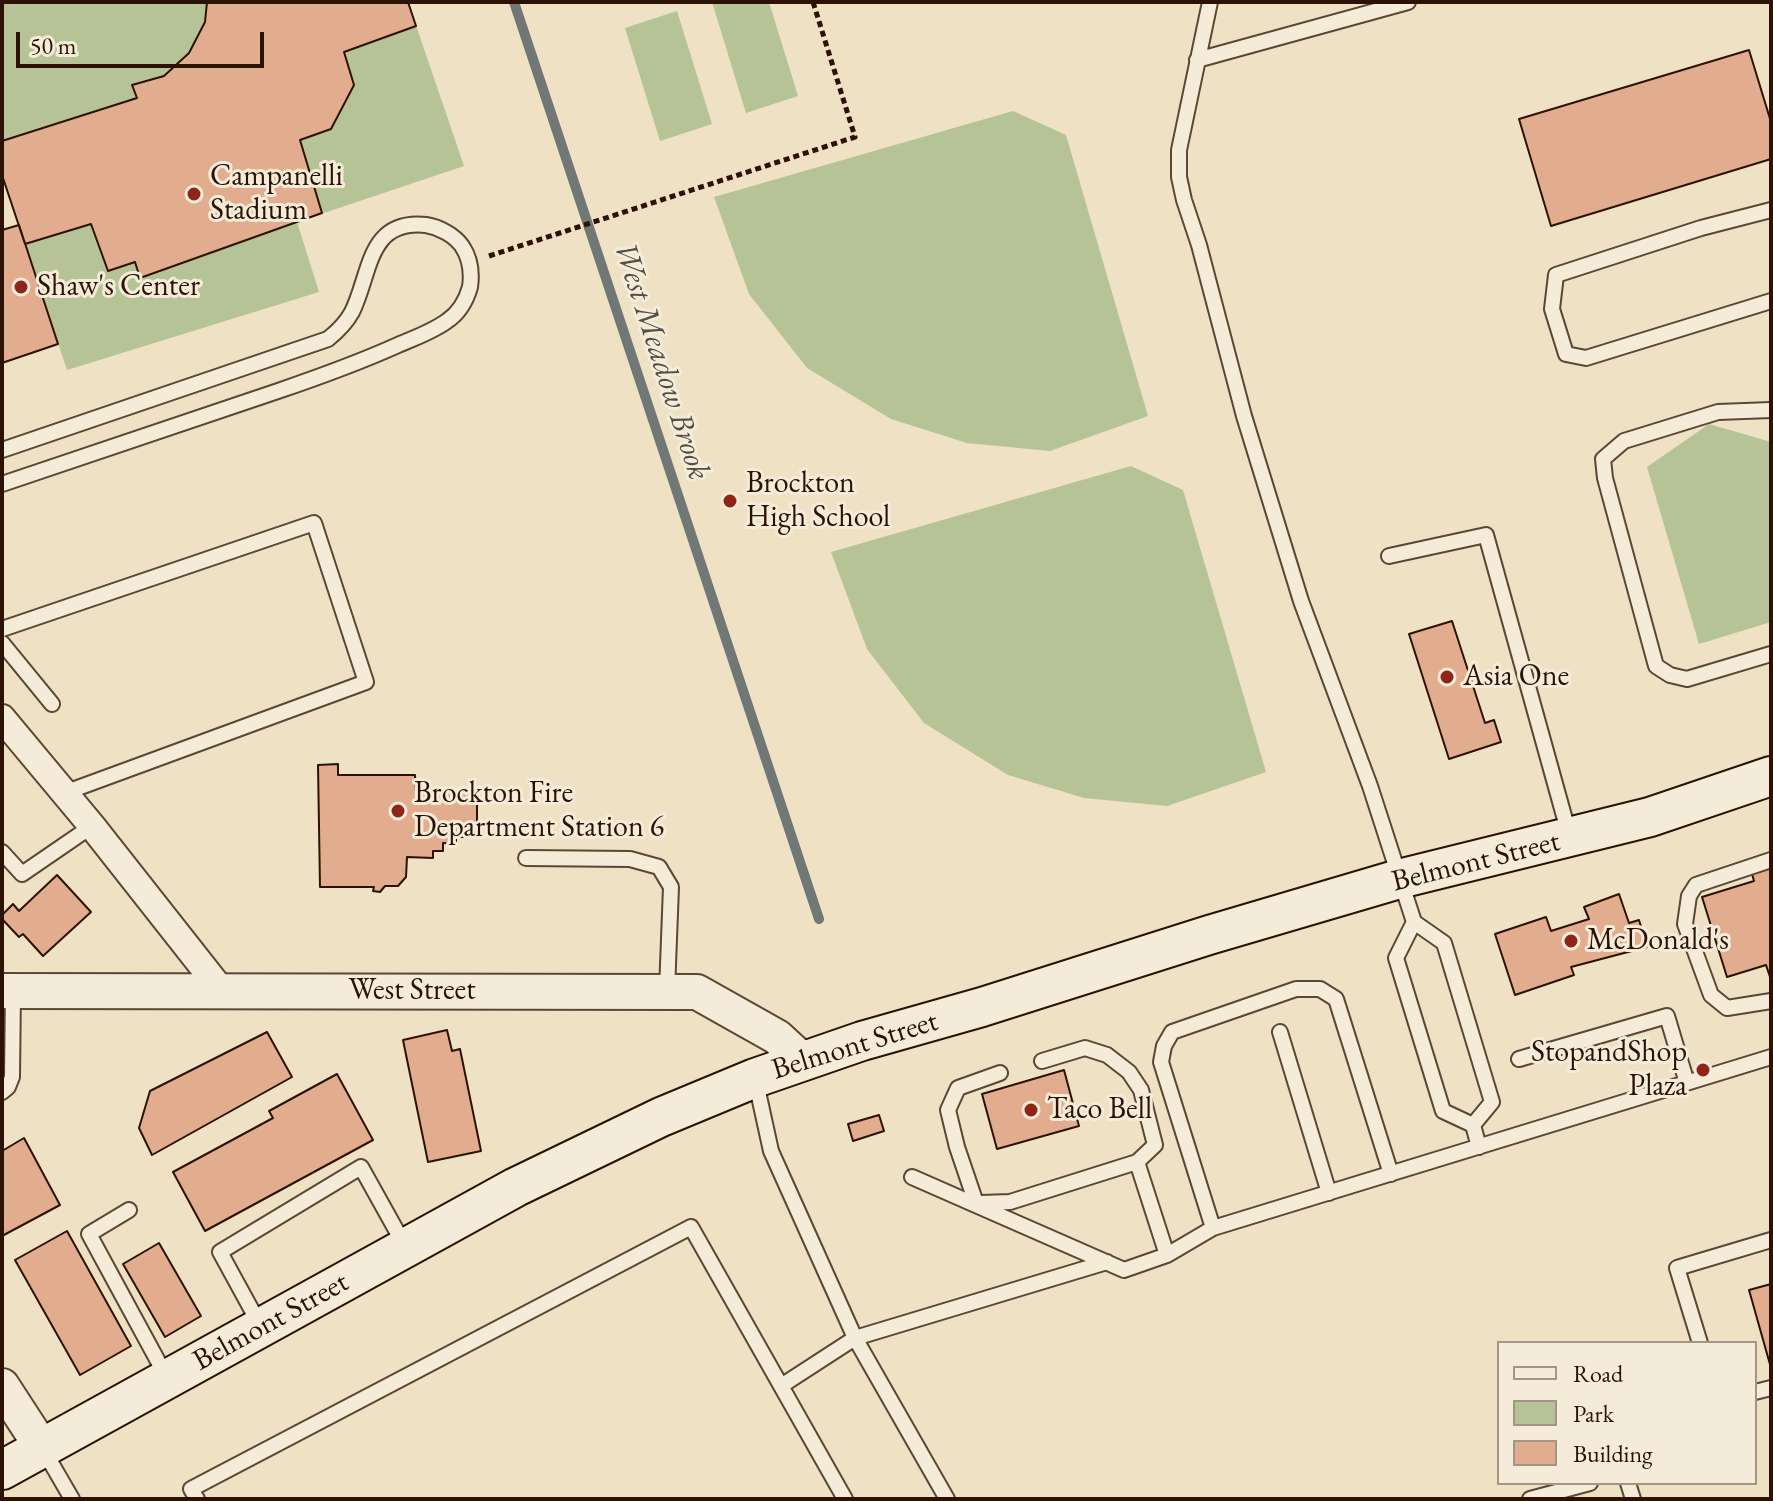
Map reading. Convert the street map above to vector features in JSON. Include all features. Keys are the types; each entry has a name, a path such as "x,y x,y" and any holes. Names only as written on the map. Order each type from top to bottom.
{"main road":[{"name":"Belmont Street","path":"2,1470 405,1246 588,1151 755,1078 802,1060 1399,879 1650,817 1771,776"}],"street":[{"path":"2,718 222,991"},
{"name":"West Street","path":"8,991 697,992 777,1037 802,1060"},
{"path":"2,1386 43,1449"}],"lane":[{"path":"1210,2 1179,150 1179,177 1184,200 1281,540 1370,786 1414,922 1444,943 1492,1102 1473,1125"},
{"path":"1197,60 1408,2"},
{"path":"1771,210 1701,228 1556,275 1552,309 1566,354 1586,358 1771,301"},
{"path":"2,450 328,339 339,330 353,310 371,254 382,239 397,229 414,224 432,226 449,234 461,246 469,262 471,279 468,295 460,310 432,330 351,366 2,484"},
{"path":"1771,410 1718,412 1624,441 1603,459 1605,478 1656,666 1670,675 1687,679 1771,654"},
{"path":"2,629 314,523 366,682 64,793"},
{"path":"1389,556 1486,535 1570,838"},
{"path":"2,643 52,704"},
{"path":"2,852 22,874 92,826"},
{"path":"526,858 630,859 659,867 671,887 667,992"},
{"path":"1771,860 1696,885 1689,896 1685,924 1711,995 1727,1008 1771,1001"},
{"path":"1414,922 1396,958 1443,1111 1473,1125 1479,1147"},
{"path":"1213,1228 1161,1062 1164,1046 1172,1032 1296,989 1320,989 1336,999 1391,1174"},
{"path":"2,1092 12,1077 8,991"},
{"path":"1519,1059 1667,1016 1687,1083"},
{"path":"1280,1032 1329,1193"},
{"path":"976,1203 1010,1202 1137,1162 1155,1145 1141,1090 1129,1072 1107,1055 1085,1048 1042,1061"},
{"path":"912,1177 1124,1270 1167,1255 1213,1228 1771,1057"},
{"path":"976,1203 948,1110 958,1088 1000,1073"},
{"path":"755,1078 771,1151 855,1338 947,1499"},
{"path":"1137,1162 1167,1255"},
{"path":"262,1328 220,1252 361,1167 405,1246"},
{"path":"129,1210 89,1234 168,1380"},
{"path":"197,1499 191,1489 691,1227 845,1499"},
{"path":"1699,1341 1677,1268 1771,1240"},
{"path":"781,1386 855,1338 1107,1262"},
{"path":"43,1449 72,1499"},
{"path":"1530,1499 1582,1485"}],"path":[{"path":"469,262 855,137 813,2"}],"green space":[{"name":"Campanelli Stadium","path":"2,2 408,2 464,166 297,222 319,292 67,370 2,175"},
{"path":"712,2 769,2 798,96 746,113"},
{"path":"677,11 712,124 660,141 625,28"},
{"path":"1013,111 1066,135 1148,416 1050,451 967,443 891,419 807,368 749,294 714,197"},
{"path":"1709,424 1771,442 1771,622 1699,644 1647,467"},
{"path":"1131,466 1183,490 1266,772 1167,806 1084,798 1008,775 924,723 867,649 831,552"}],"building":[{"name":"Campanelli Stadium","path":"207,2 408,2 416,26 344,52 354,85 331,129 300,140 322,213 140,278 135,262 108,271 91,224 25,244 2,175 2,141 137,98 132,85 164,76 189,53 205,22"},
{"path":"1749,50 1771,122 1771,159 1551,226 1519,119"},
{"name":"Shaw's Center","path":"19,225 58,344 2,363 2,230"},
{"name":"Asia One","path":"1452,621 1485,723 1494,720 1501,742 1449,759 1409,634"},
{"name":"Brockton Fire Department Station 6","path":"338,764 338,775 415,775 416,792 477,792 477,829 470,837 456,837 456,844 443,843 443,851 433,851 433,858 407,857 406,877 398,886 385,886 380,892 373,891 374,887 320,887 318,765"},
{"path":"1771,868 1771,980 1766,965 1727,977 1702,897 1754,881 1752,874"},
{"path":"57,875 91,912 43,956 23,934 19,937 2,919 2,915 13,904 19,911"},
{"name":"McDonald's","path":"1619,894 1629,923 1639,920 1647,947 1571,967 1574,975 1515,995 1495,934 1546,917 1551,931 1589,919 1584,907"},
{"path":"447,1030 452,1051 460,1049 481,1151 428,1162 403,1040"},
{"path":"267,1032 292,1077 152,1155 139,1128 150,1091"},
{"name":"Taco Bell","path":"1064,1070 1079,1126 997,1149 982,1094"},
{"path":"337,1074 373,1140 205,1231 173,1172 273,1118 269,1111"},
{"path":"879,1115 884,1131 853,1141 848,1124"},
{"path":"24,1138 60,1205 2,1236 2,1151"},
{"path":"67,1231 131,1346 80,1375 15,1260"},
{"path":"159,1243 201,1316 165,1337 123,1264"},
{"path":"1771,1284 1771,1368 1749,1290"}],"waterway":[{"name":"West Meadow Brook","path":"514,2 819,919"}],"place":[{"name":"Campanelli Stadium","path":"194,194"},
{"name":"Shaw's Center","path":"21,287"},
{"name":"Brockton High School","path":"730,501"},
{"name":"Asia One","path":"1447,677"},
{"name":"Brockton Fire Department Station 6","path":"398,811"},
{"name":"McDonald's","path":"1571,941"},
{"name":"StopandShop Plaza","path":"1703,1070"},
{"name":"Taco Bell","path":"1031,1110"}]}
